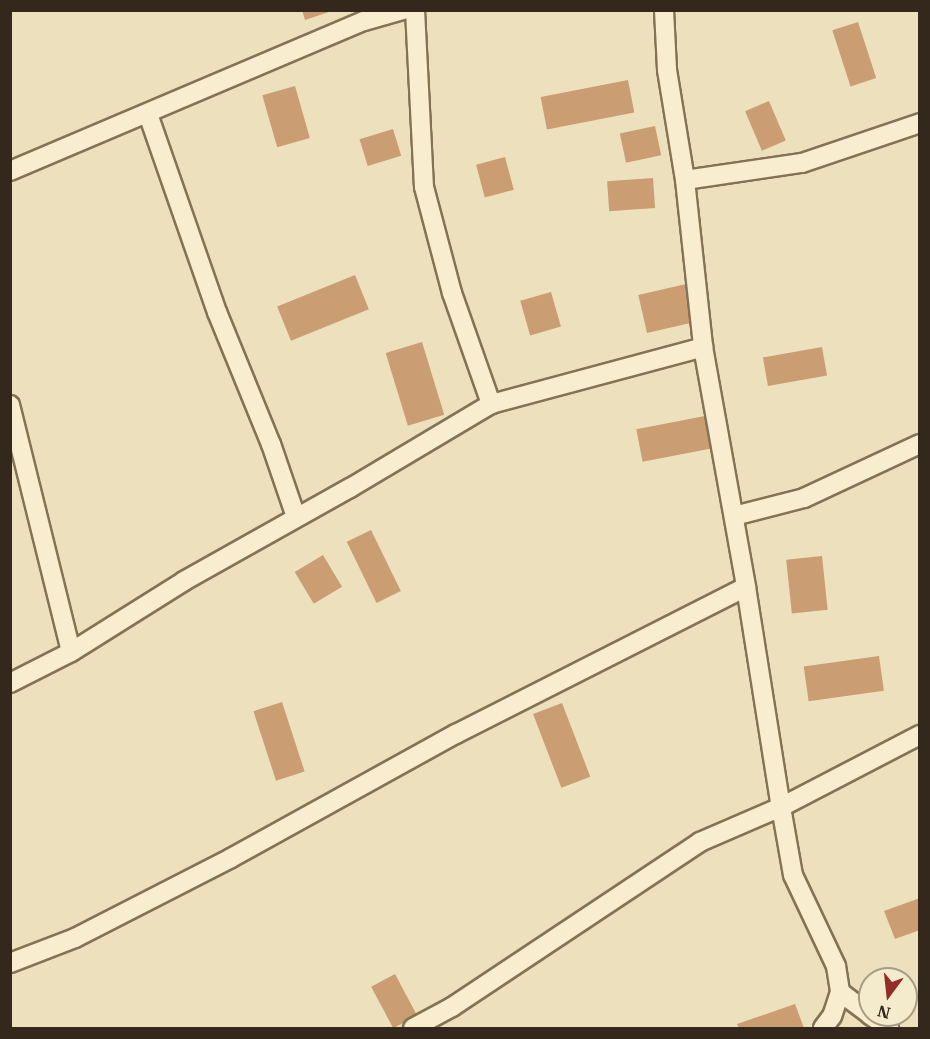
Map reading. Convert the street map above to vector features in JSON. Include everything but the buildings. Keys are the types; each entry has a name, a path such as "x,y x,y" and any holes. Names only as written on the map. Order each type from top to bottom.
{"street":[{"path":"10,171 364,21 403,10"},
{"path":"415,10 424,188 452,294 491,404"},
{"path":"664,10 667,70 685,180 703,347 734,516 793,875 836,966 840,992 832,1016 824,1029"},
{"path":"148,114 217,312 271,444 296,517"},
{"path":"685,180 802,163 920,123"},
{"path":"10,683 71,652 184,581 491,404 703,347"},
{"path":"10,405 71,652"},
{"path":"734,516 804,498 920,444"},
{"path":"10,963 96,927 231,858 456,734 746,587"},
{"path":"413,1029 452,1007 700,842 781,807 920,735"},
{"path":"840,992 858,1006"}]}
